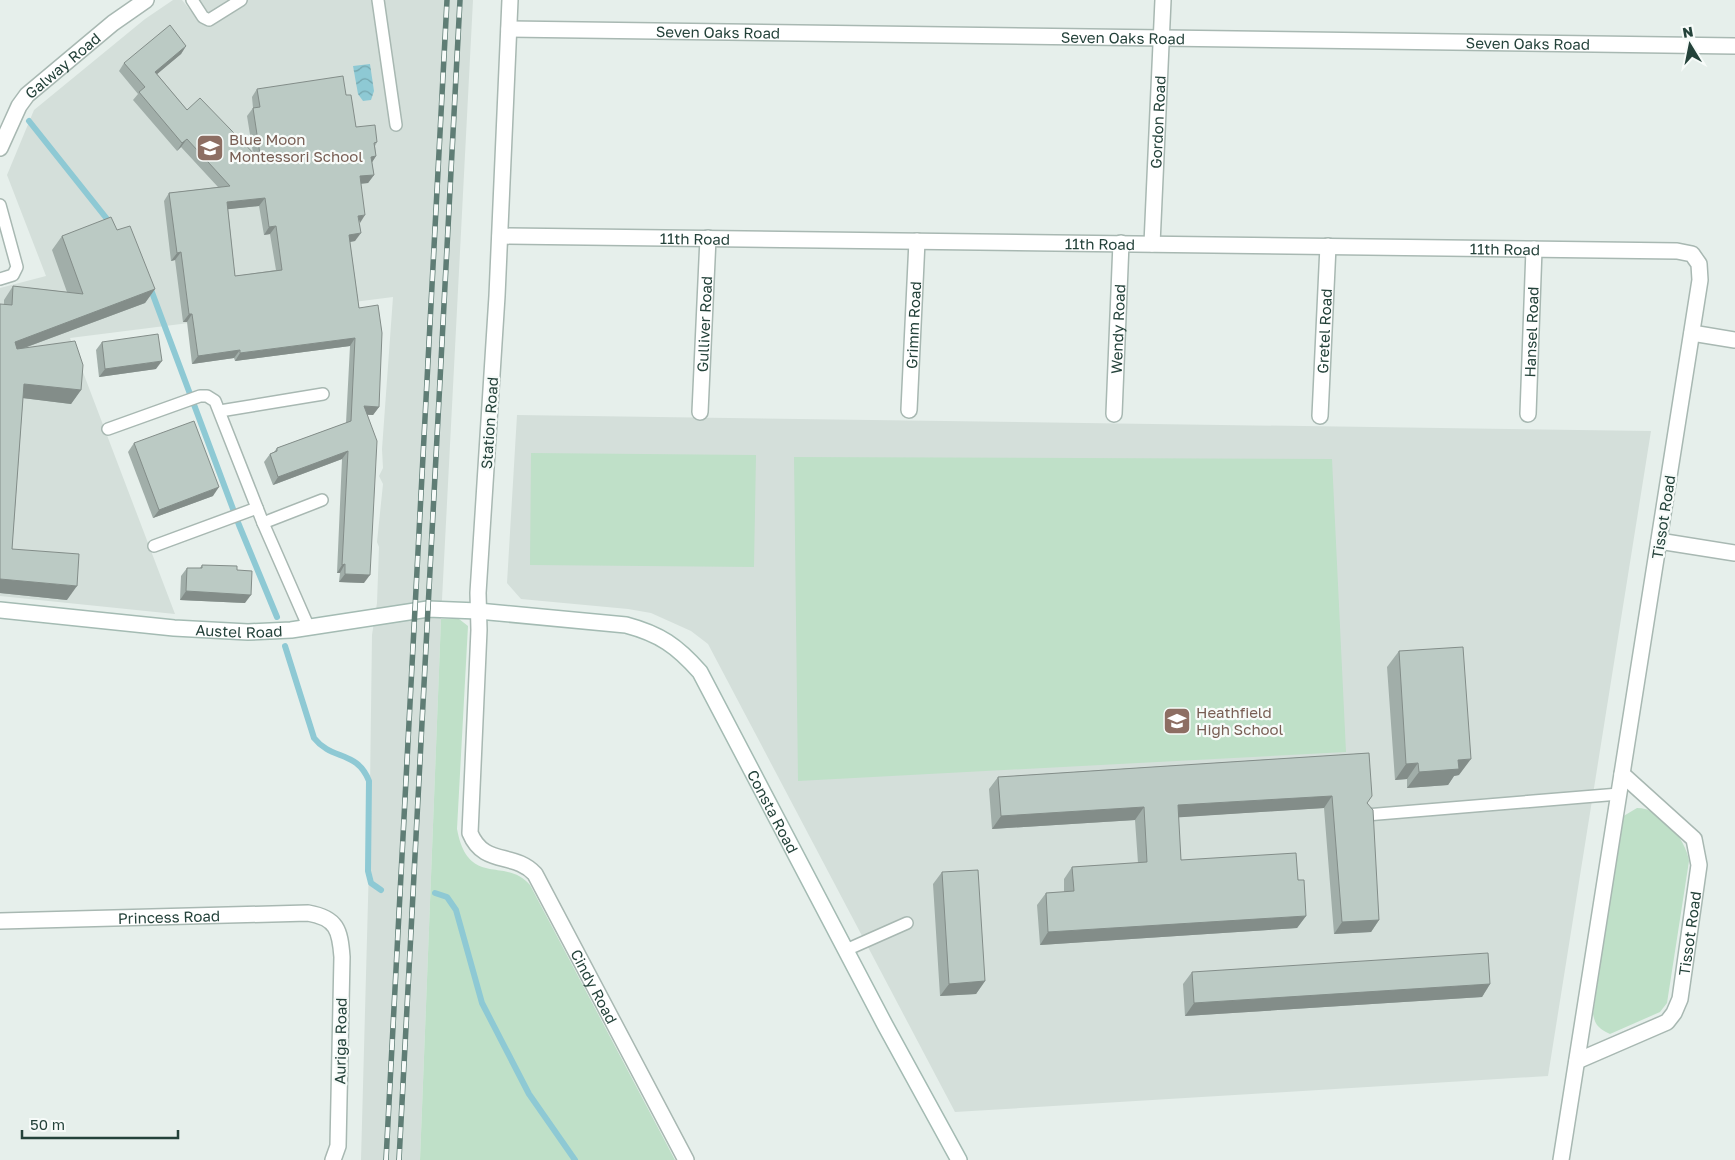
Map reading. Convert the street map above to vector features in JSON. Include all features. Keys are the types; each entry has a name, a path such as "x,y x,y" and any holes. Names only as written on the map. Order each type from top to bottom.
{"street":[{"name":"Galway Road","path":"0,148 19,106 27,95 113,23 146,0"},
{"name":"Station Road","path":"476,845 469,826 478,611 500,236 510,0"},
{"name":"Gordon Road","path":"1152,244 1163,0"},
{"name":"Seven Oaks Road","path":"509,29 1735,46"},
{"name":"11th Road","path":"500,236 1677,251 1688,252 1697,260"},
{"name":"Gulliver Road","path":"700,412 708,238"},
{"name":"Grimm Road","path":"909,410 917,241"},
{"name":"Wendy Road","path":"1114,414 1121,243"},
{"name":"Gretel Road","path":"1320,416 1328,246"},
{"name":"Hansel Road","path":"1528,414 1534,249"},
{"name":"Tissot Road","path":"1561,1160 1692,333 1700,280 1697,260"},
{"path":"1692,333 1735,340"},
{"path":"1659,541 1735,553"},
{"name":"Austel Road","path":"0,610 190,629 274,632 422,610 478,611"},
{"name":"Consta Road","path":"478,611 626,625 649,632 681,651 700,672 846,950 960,1160"},
{"name":"Tissot Road","path":"1576,1061 1667,1022 1674,1013 1680,999 1700,864 1698,850 1694,839 1622,774"},
{"name":"Cindy Road","path":"476,845 487,854 520,863 535,874 686,1160"},
{"name":"Princess Road","path":"0,921 308,913 322,916 334,924"},
{"name":"Auriga Road","path":"334,924 340,937 342,957 338,1146 334,1159"}],"lane":[{"path":"192,0 204,17 209,20 241,0"},
{"path":"378,0 396,125"},
{"path":"0,205 17,267 13,275 0,279"},
{"path":"220,411 323,394"},
{"path":"108,429 200,396 211,398 220,411 257,508 308,628"},
{"path":"263,522 322,500"},
{"path":"154,546 257,508"},
{"path":"1366,816 1619,794"},
{"path":"846,950 907,923"}],"shaded area":[{"path":"173,0 182,0 191,11 200,0 473,0 441,619 420,1160 361,1160 369,864 372,635 377,603 379,547 377,542 383,484 379,476 383,468 382,449 393,297 70,338 175,614 0,596 0,288 46,276 7,175 34,110 145,19"},
{"name":"Heathfield High School","path":"517,415 1651,431 1548,1076 955,1112 708,644 691,631 651,613 628,609 521,599 507,583"}],"green space":[{"path":"531,453 756,455 754,567 530,565"},
{"path":"794,457 1332,459 1346,752 798,781"},
{"path":"441,619 459,619 468,626 457,829 462,847 470,859 479,865 489,869 510,872 530,885 675,1160 420,1160"},
{"path":"1637,808 1655,813 1670,826 1683,843 1689,861 1667,1003 1660,1012 1610,1034 1598,1026 1593,1014 1622,817"}],"water":[{"path":"370,64 374,91 371,100 363,101 358,94 353,66"}],"building":[{"path":"170,25 186,46 155,72 187,110 200,98 261,161 253,108 260,107 257,89 343,76 346,95 351,95 356,127 375,125 377,142 374,143 376,156 371,157 374,175 360,176 365,215 358,216 361,233 349,235 359,308 378,305 382,333 379,407 364,406 377,441 370,575 345,574 345,564 342,565 348,451 278,477 270,454 277,451 277,448 351,421 355,338 240,353 240,350 198,356 192,314 189,314 181,252 177,253 169,193 230,186 187,139 182,143 139,92 145,87 124,63","holes":["265,198 269,227 276,226 282,270 235,276 227,202"]},
{"path":"111,217 117,230 130,226 155,289 15,342 17,349 75,341 83,365 81,390 24,384 12,549 79,554 77,586 0,579 0,304 12,305 13,286 83,294 62,236"},
{"path":"158,334 162,361 105,369 102,342"},
{"path":"194,421 219,487 159,510 134,443"},
{"path":"202,565 237,566 237,570 252,571 251,595 186,591 187,568 202,568"},
{"path":"1463,647 1471,759 1458,760 1459,769 1419,772 1418,763 1406,764 1399,651"},
{"path":"1369,753 1372,796 1367,803 1373,810 1379,920 1342,922 1332,796 1178,805 1181,860 1296,853 1298,880 1304,880 1306,916 1048,932 1046,893 1074,891 1072,867 1147,862 1144,807 1001,816 998,777"},
{"path":"978,870 985,981 949,984 942,872"},
{"path":"1488,953 1490,984 1194,1003 1192,972"}],"waterway":[{"path":"29,121 111,224"},
{"path":"150,287 239,525 277,617"},
{"path":"285,646 314,738 328,750 358,764 369,781 368,871 371,883 381,890"},
{"path":"435,893 447,897 456,910 482,1003 529,1094 575,1160"}],"railway":[{"path":"386,1160 447,0"},
{"path":"399,1160 460,0"}],"place":[{"name":"Blue Moon Montessori School","path":"210,148"},
{"name":"Heathfield High School","path":"1177,721"}]}
